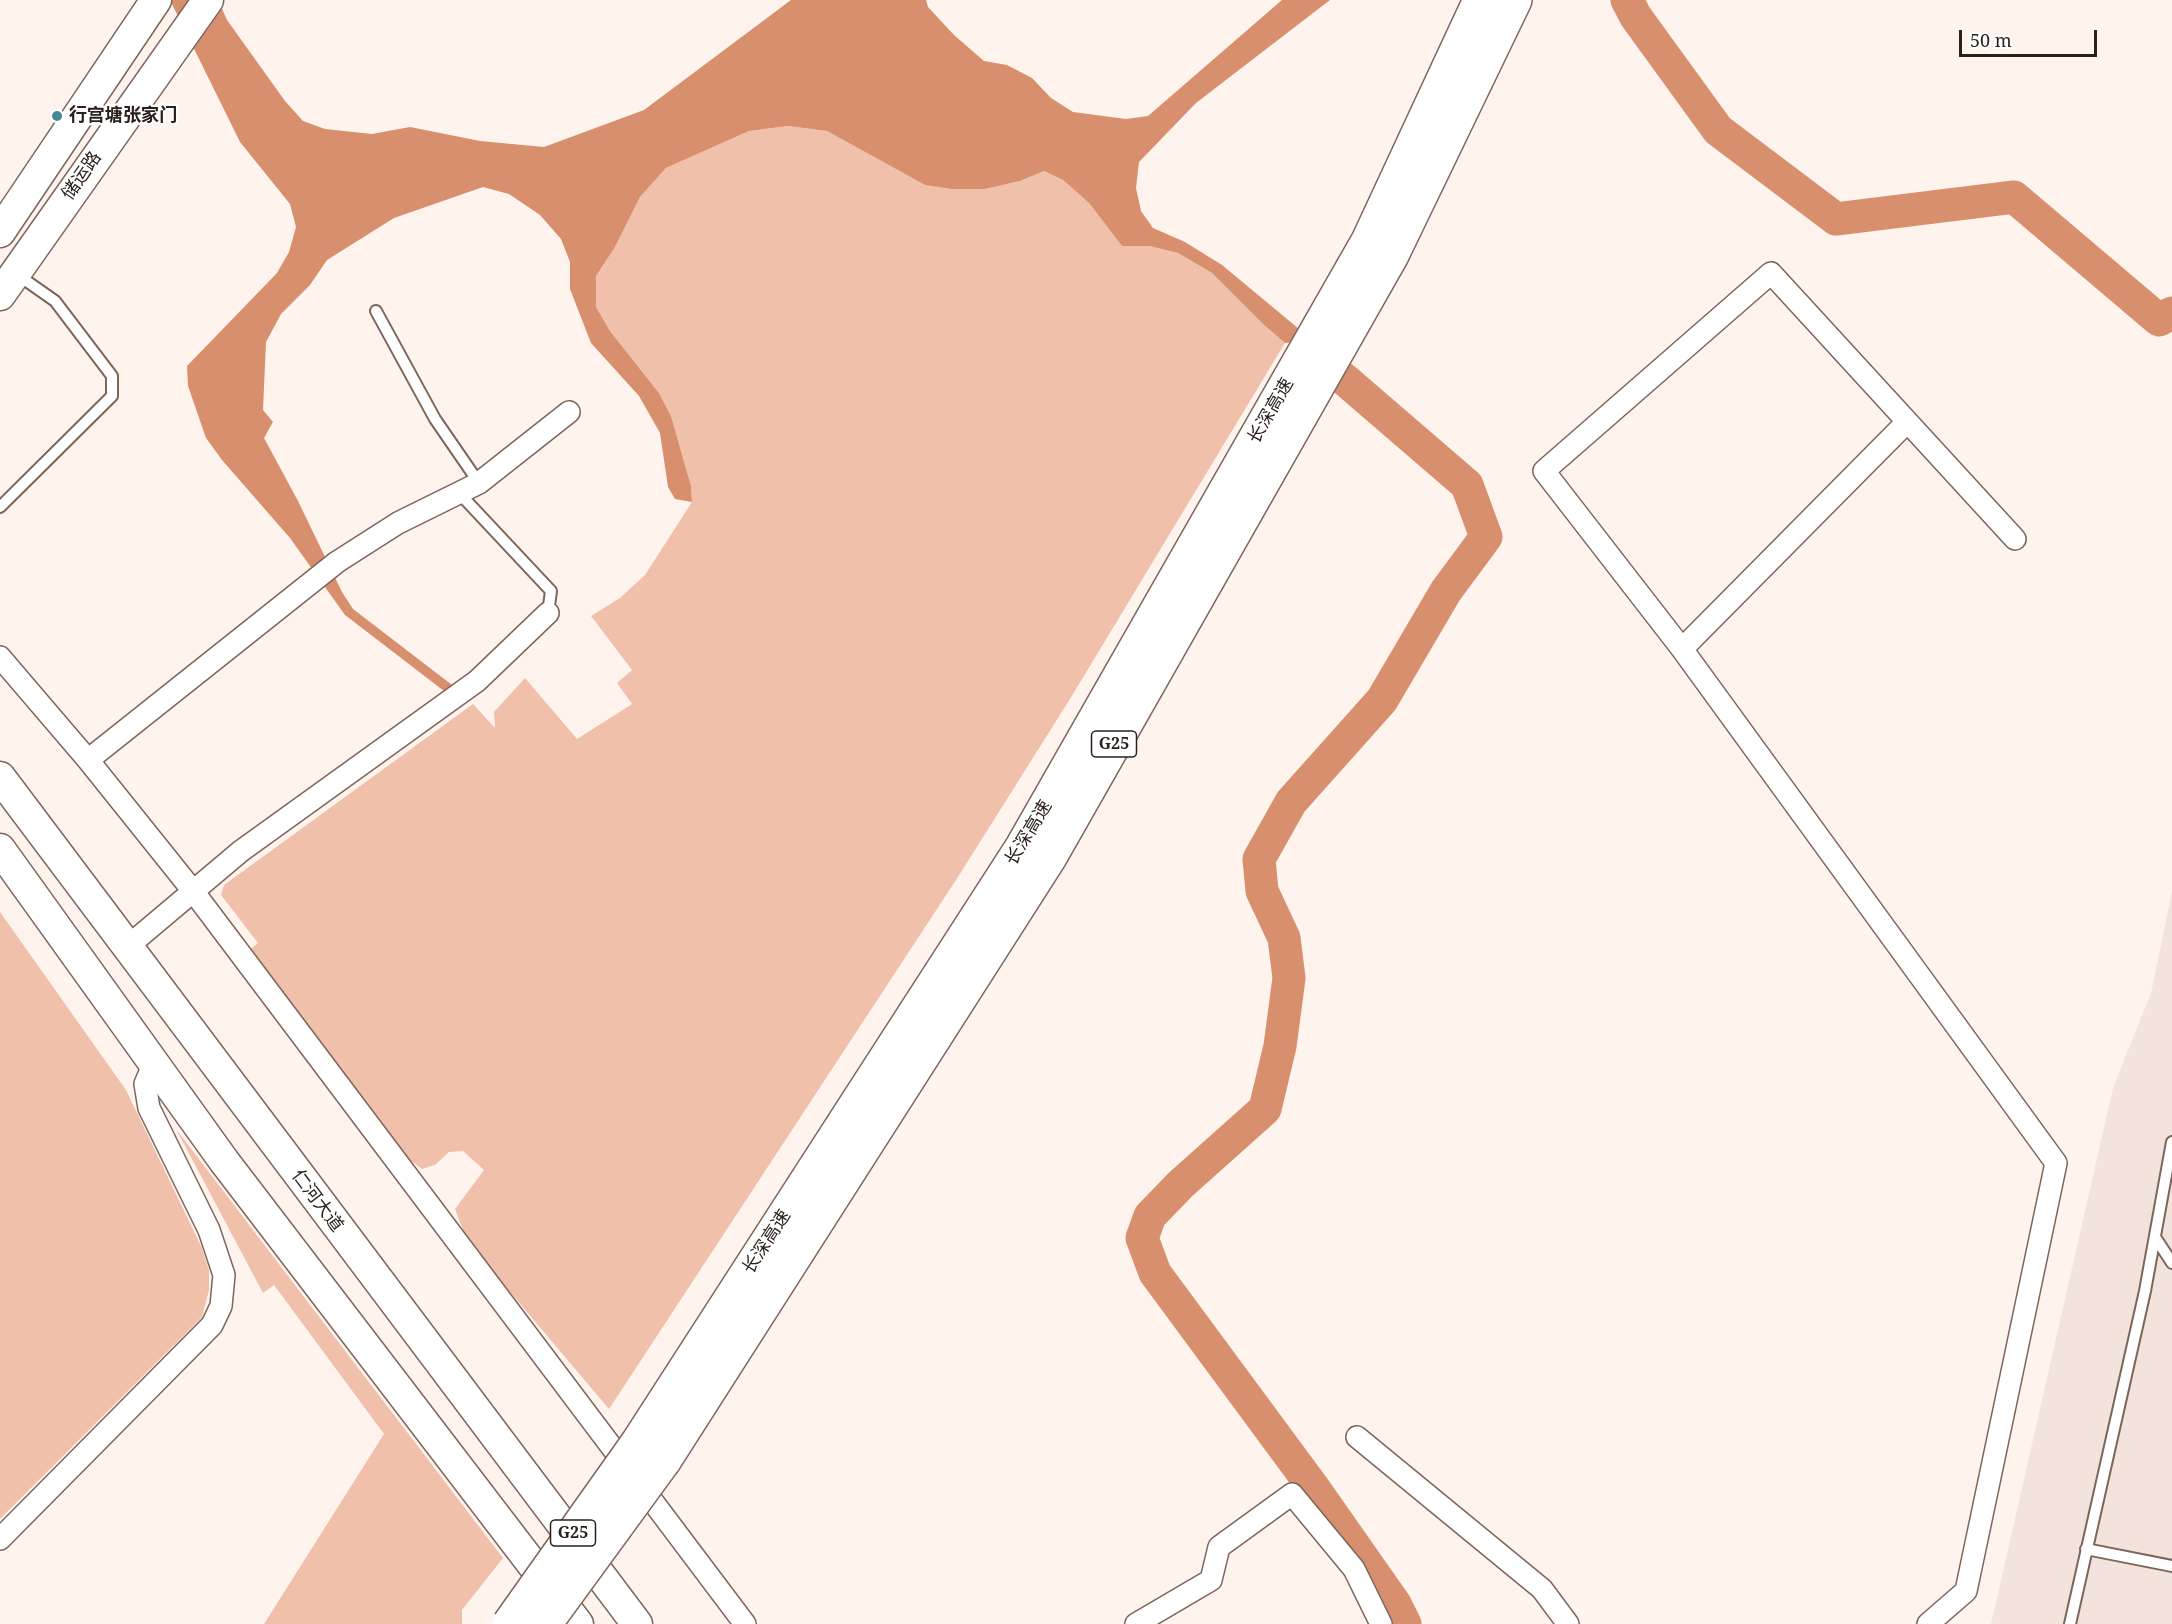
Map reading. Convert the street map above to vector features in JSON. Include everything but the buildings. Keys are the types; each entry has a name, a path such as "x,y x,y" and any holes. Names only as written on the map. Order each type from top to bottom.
{"highway":[{"name":"长深高速","path":"509,1624 638,1442 1022,847 1368,241 1480,0"},
{"name":"长深高速","path":"545,1624 664,1461 1050,857 1392,255 1515,0"}],"main road":[{"name":"储运路","path":"0,232 156,0"},
{"name":"储运路","path":"8,284 208,0"},
{"name":"仁河大道","path":"0,777 637,1624"},
{"path":"0,849 224,1161 578,1624"}],"street":[{"path":"1928,1624 1966,1592 2056,1163 1682,649 1544,471 1771,273 1906,423 2015,539"},
{"path":"88,759 337,562 398,523 479,483 568,412"},
{"path":"1682,649 1906,423"},
{"path":"127,946 241,851 477,681 548,613"},
{"path":"0,657 88,759 193,891 745,1624"},
{"path":"0,1539 212,1325 221,1306 224,1275 209,1230 149,1108 145,1084 154,1063"},
{"path":"1357,1437 1542,1589 1568,1624"},
{"path":"1136,1624 1211,1580 1220,1547 1292,1494 1354,1569 1381,1624"}],"lane":[{"path":"0,507 112,396 112,376 55,301 8,284"},
{"path":"376,311 435,419 479,483"},
{"path":"460,494 551,591 548,613"},
{"path":"2070,1624 2155,1237 2172,1142"},
{"path":"2155,1237 2172,1263"},
{"path":"2086,1550 2172,1566"}],"shaded area":[{"path":"170,0 218,0 227,20 285,101 303,121 325,129 372,134 410,127 480,141 544,147 644,110 791,0 926,0 928,7 954,35 984,61 1007,65 1032,78 1051,98 1073,112 1126,119 1148,116 1282,0 1330,0 1196,103 1139,162 1136,188 1141,211 1153,228 1185,242 1222,265 1299,329 1294,342 1285,343 1212,273 1178,253 1149,246 1122,246 1089,203 1063,180 1044,171 1020,181 985,189 951,189 925,185 827,131 788,126 749,131 666,168 640,197 615,247 596,276 596,307 610,331 659,393 671,416 691,486 692,502 675,499 668,487 660,433 639,396 591,343 570,289 570,262 561,239 540,215 509,194 483,187 394,218 327,260 310,285 281,314 266,342 263,410 273,422 264,438 298,501 342,592 353,609 456,688 448,694 345,615 290,538 222,460 206,438 188,386 187,366 277,273 289,252 296,227 290,204 240,142"},
{"path":"788,126 827,131 925,185 951,189 985,189 1020,181 1044,171 1063,180 1089,203 1122,246 1149,246 1178,253 1212,273 1285,343 1070,699 956,880 609,1409 467,1241 455,1209 484,1170 463,1151 449,1152 435,1165 422,1169 411,1161 244,955 258,943 221,895 224,885 473,704 495,728 494,712 525,678 577,739 632,704 617,683 632,670 591,616 620,598 645,575 692,502 691,486 671,416 659,393 610,331 596,307 596,276 615,247 640,197 666,168 749,131"},
{"path":"2172,891 2172,1624 1991,1624 2113,1088 2151,993"},
{"path":"0,912 126,1090 201,1246 209,1270 209,1290 202,1317 0,1519"},
{"path":"176,1129 503,1558 462,1610 462,1624 264,1624 384,1434 274,1285 263,1293"}],"waterway":[{"path":"1627,0 1636,17 1718,130 1836,219 2014,197 2159,320 2172,313"},
{"path":"1344,379 1467,485 1486,537 1446,591 1382,700 1291,802 1259,859 1262,891 1284,938 1289,978 1280,1046 1265,1109 1181,1184 1150,1216 1142,1238 1155,1273 1313,1487 1395,1604 1405,1624"}],"place":[{"name":"行宫塘张家门","path":"57,116"}]}
